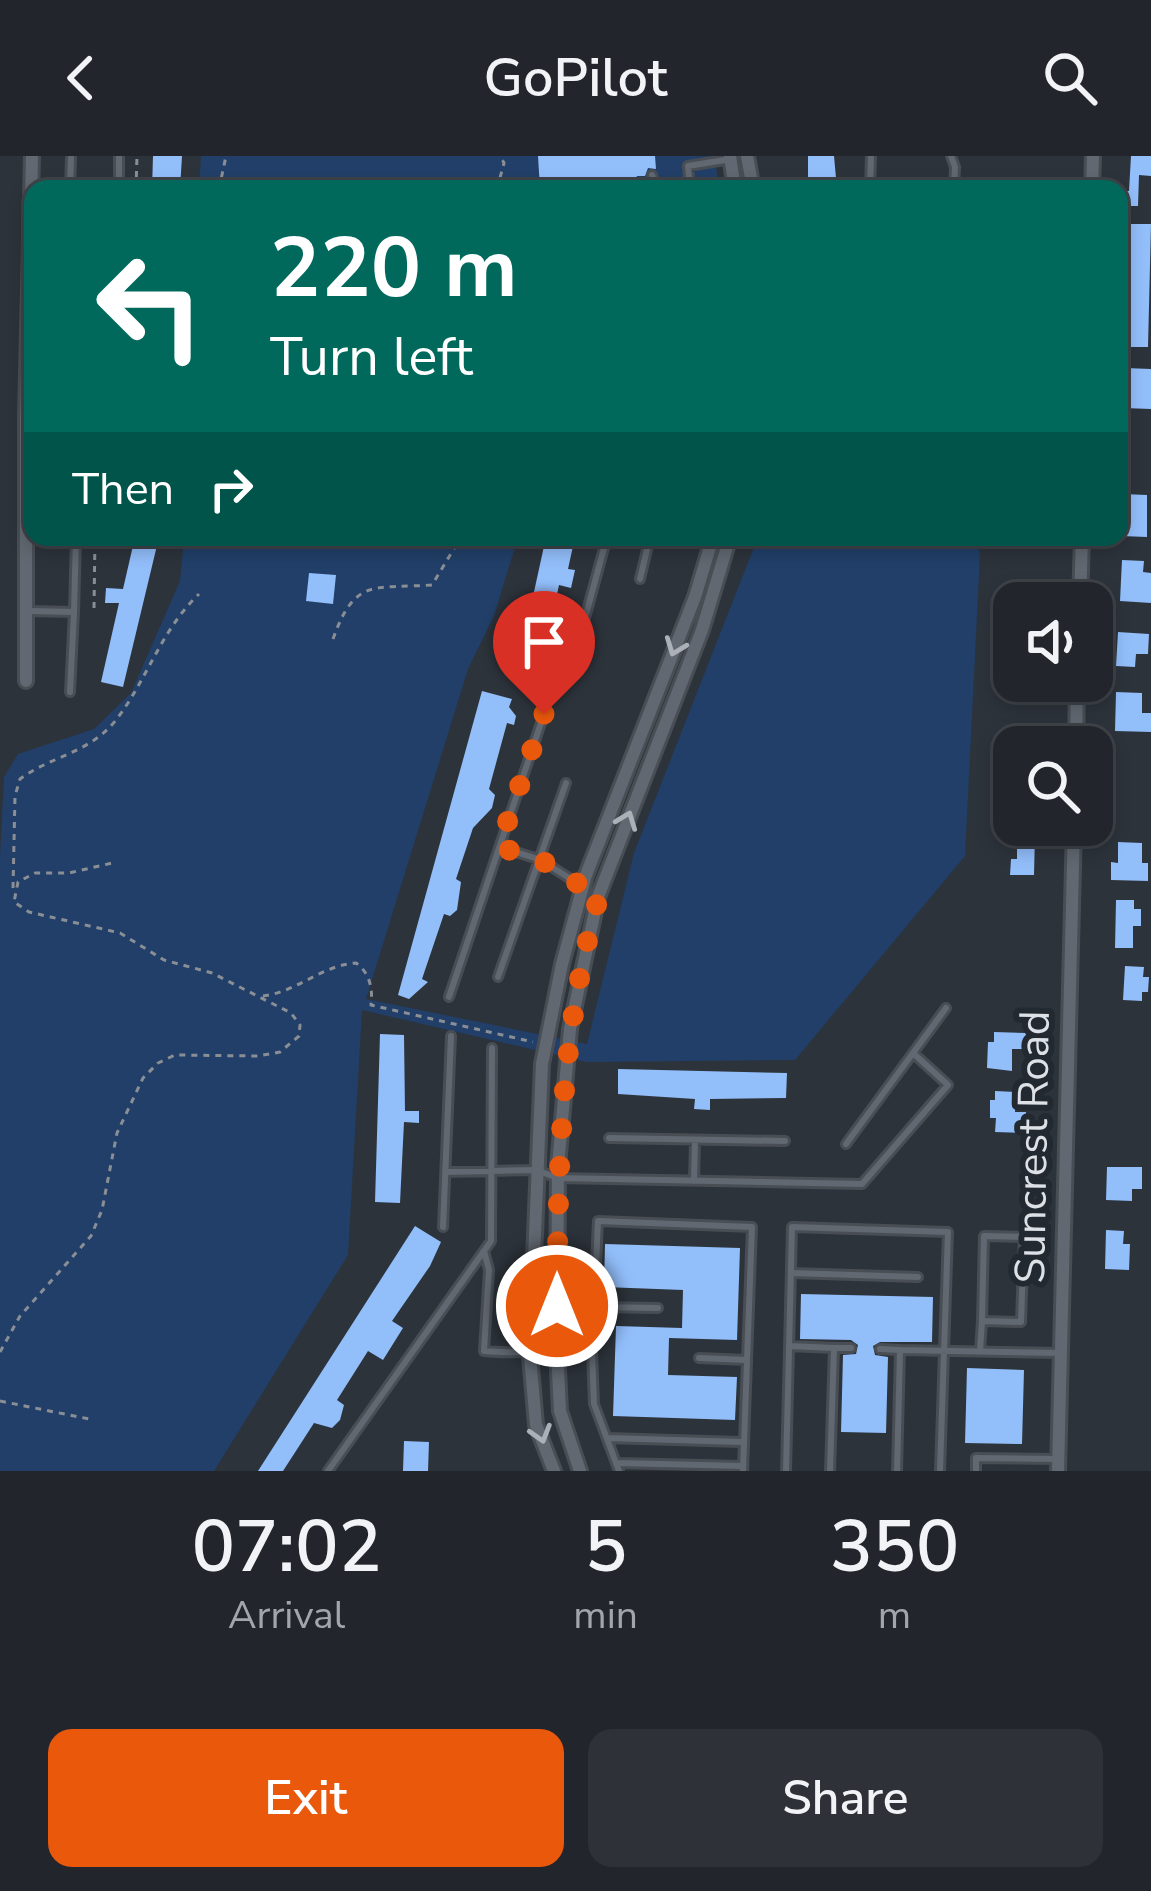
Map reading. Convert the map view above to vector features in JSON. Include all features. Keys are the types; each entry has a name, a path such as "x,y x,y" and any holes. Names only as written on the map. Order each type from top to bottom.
{"street":[{"path":"26,681 28,546"},
{"path":"554,1471 536,1425 530,1356 542,1064 583,887 710,546"},
{"path":"580,1471 560,1411 557,1349 564,1072 583,956 600,893 702,630 727,546"},
{"path":"1081,582 1082,546"},
{"name":"Suncrest Road","path":"1058,1465 1073,846"}],"lane":[{"path":"687,180 688,166 731,157"},
{"path":"652,175 654,180"},
{"path":"70,692 76,546"},
{"path":"569,677 605,546"},
{"path":"640,579 648,546"},
{"path":"26,611 74,612"},
{"path":"449,997 544,714"},
{"path":"499,977 566,783"},
{"path":"499,847 541,860 600,893"},
{"path":"846,1144 946,1008"},
{"path":"443,1227 451,1036"},
{"path":"328,1471 491,1241 492,1048"},
{"path":"446,1172 536,1170 558,1178 862,1184 948,1085 914,1054"},
{"path":"609,1138 785,1142"},
{"path":"694,1181 695,1140"},
{"path":"598,1221 752,1227 743,1468 619,1467 594,1404 592,1351 598,1221"},
{"path":"786,1471 792,1227 948,1232 940,1471"},
{"path":"980,1351 984,1236 1024,1237 1021,1322 982,1321"},
{"path":"484,1251 489,1270 484,1351 530,1356 557,1349 592,1351"},
{"path":"791,1274 918,1277"},
{"path":"594,1306 658,1308"},
{"path":"789,1346 851,1348"},
{"path":"830,1471 834,1348"},
{"path":"880,1349 1060,1353"},
{"path":"897,1471 900,1350"},
{"path":"699,1358 747,1360"},
{"path":"607,1438 741,1442"},
{"path":"976,1471 976,1458 1058,1465"},
{"path":"1013,1471 1014,1458"}],"path":[{"path":"94,608 95,546"},
{"path":"333,639 345,606 364,590 432,585 456,546"},
{"path":"0,1352 20,1316 91,1236 102,1210 117,1133 143,1078 176,1055 258,1056 280,1052 298,1036 300,1024 290,1013 257,996 212,973 164,960 120,934 18,908 13,890 15,796 20,779 86,748 115,720 178,614 199,594"},
{"path":"13,890 18,881 34,873 69,873 112,863"},
{"path":"257,996 283,994 329,970 356,963 365,970 371,1005 538,1043"},
{"path":"0,1401 94,1420"}],"shaded area":[{"path":"201,156 714,156 718,180 200,180"},
{"path":"183,546 515,546 494,616 468,669 366,999 587,1044 634,853 754,546 978,546 965,856 795,1060 587,1062 362,1010 348,1255 214,1471 0,1471 4,777 18,754 94,729 131,693 180,581"}],"building":[{"path":"153,156 182,156 181,180 152,180"},
{"path":"538,156 655,156 656,169 648,168 645,176 635,180 539,180"},
{"path":"808,156 834,156 836,180 808,180"},
{"path":"1131,156 1151,156 1151,176 1139,175 1138,206 1128,206"},
{"path":"1129,224 1151,224 1148,347 1128,347"},
{"path":"1128,368 1151,369 1151,409 1128,408"},
{"path":"1128,494 1147,495 1147,537 1128,536"},
{"path":"133,546 157,546 123,687 101,682 119,603 105,603 106,588 123,589"},
{"path":"544,546 573,546 568,569 575,570 571,588 559,585 545,650 534,668 518,665"},
{"path":"1122,560 1144,561 1143,572 1151,573 1151,603 1120,601"},
{"path":"309,573 336,575 333,604 306,601"},
{"path":"1118,632 1149,634 1148,654 1136,654 1135,667 1116,666"},
{"path":"482,691 512,699 509,707 516,716 514,725 507,723 489,789 495,795 492,808 473,828 456,879 461,882 457,910 450,916 444,914 422,979 428,982 409,999 398,995"},
{"path":"1116,692 1142,693 1142,713 1151,713 1151,732 1115,731"},
{"path":"1118,842 1142,843 1148,881 1111,880 1111,862 1118,863"},
{"path":"1017,846 1035,846 1034,875 1010,875 1011,859 1017,859"},
{"path":"1116,900 1134,900 1134,909 1141,909 1141,926 1133,926 1133,948 1115,948"},
{"path":"1125,966 1144,967 1143,977 1149,977 1142,1001 1123,1000"},
{"path":"994,1032 1026,1033 1025,1049 1012,1049 1012,1071 987,1068 988,1042 994,1042"},
{"path":"380,1034 404,1035 405,1111 419,1111 419,1123 404,1122 400,1203 375,1202"},
{"path":"618,1069 787,1073 786,1098 710,1099 710,1110 694,1109 695,1099 618,1094"},
{"path":"995,1091 1016,1092 1015,1112 1026,1112 1025,1133 995,1132 990,1100 995,1100"},
{"path":"1107,1167 1142,1167 1142,1189 1132,1189 1132,1201 1106,1200"},
{"path":"415,1226 441,1242 392,1321 403,1328 383,1360 368,1351 337,1400 344,1405 332,1428 314,1423 283,1471 258,1471"},
{"path":"1106,1230 1124,1231 1123,1244 1130,1244 1129,1270 1105,1269"},
{"path":"605,1244 740,1248 737,1340 669,1338 668,1375 737,1377 735,1420 613,1416 616,1326 682,1328 683,1290 604,1287"},
{"path":"801,1294 933,1297 932,1342 873,1346 875,1355 888,1357 886,1433 841,1432 843,1355 856,1354 858,1345 851,1340 800,1339"},
{"path":"967,1368 1024,1370 1022,1444 965,1443"},
{"path":"404,1441 429,1442 428,1471 403,1471"}],"route":[{"path":"544,714 499,847 541,860 600,893 583,956 564,1072 557,1306"}]}
